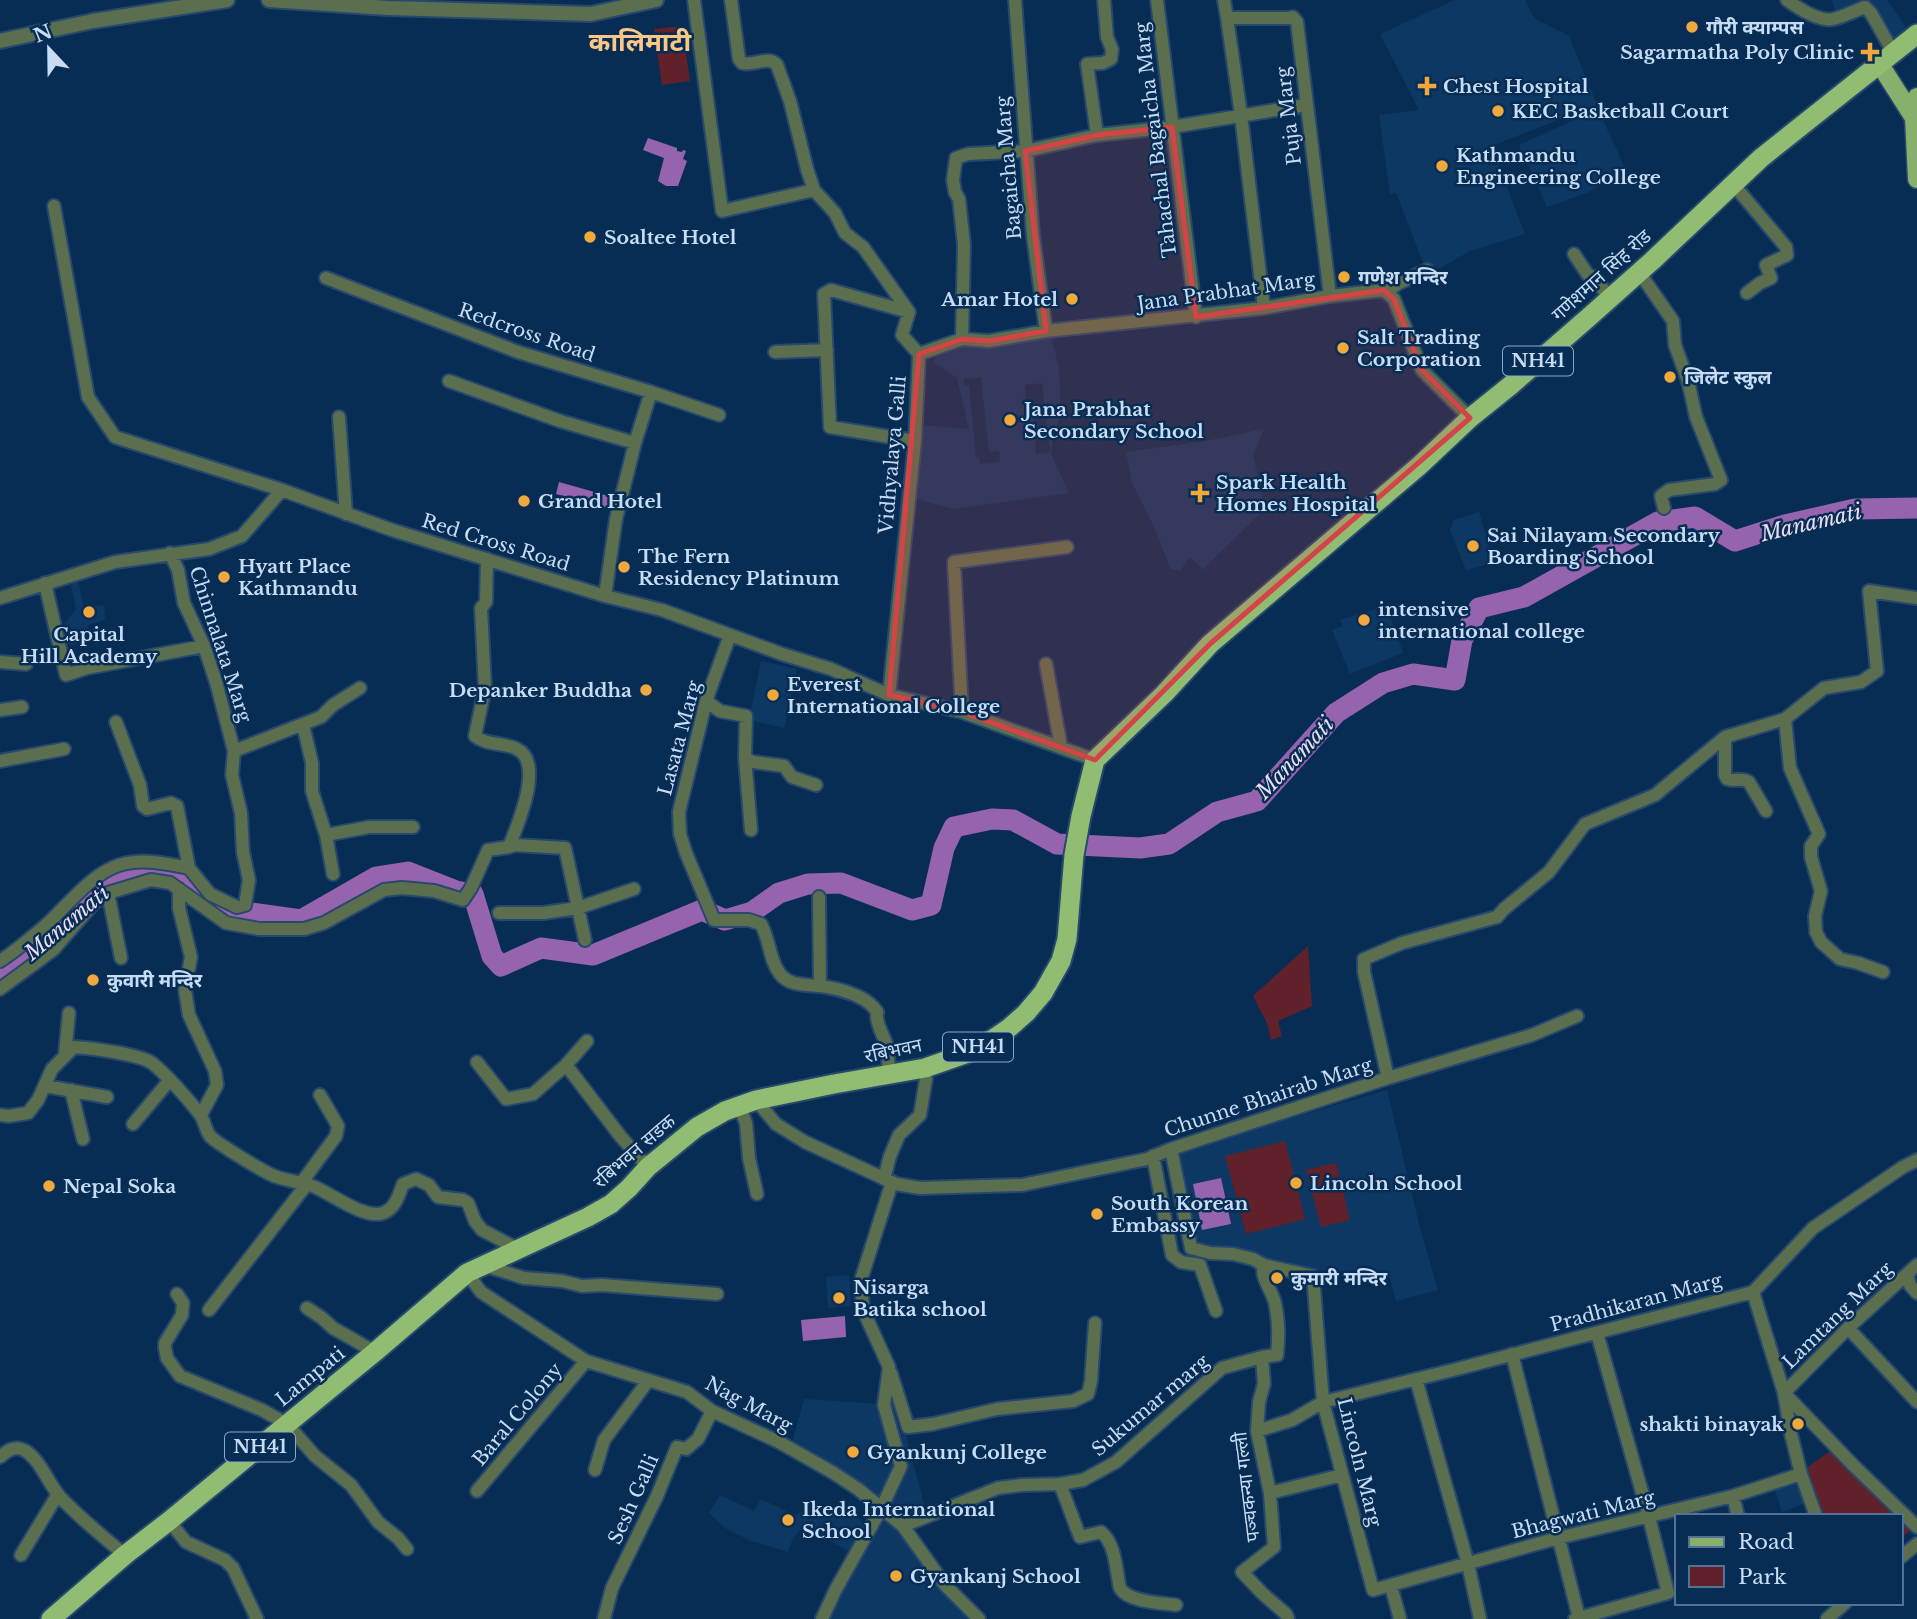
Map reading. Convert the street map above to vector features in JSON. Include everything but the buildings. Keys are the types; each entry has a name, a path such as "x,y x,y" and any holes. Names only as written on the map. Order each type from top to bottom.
{"highway":[{"name":"गणेशमान सिंह रोड","path":"1095,760 1164,694 1210,645 1610,298 1761,159 1917,34"},
{"name":"रबिभवन","path":"747,1103 925,1068 965,1054 990,1041 1026,1013 1043,993 1061,961 1067,939 1074,855 1095,760"},
{"name":"रबिभवन सडक","path":"475,1269 611,1204 648,1167 697,1127 747,1103"},
{"name":"Lampati","path":"51,1619 125,1555 475,1269"}],"main road":[{"path":"1886,58 1914,118"},
{"path":"1917,97 1914,118 1917,179"}],"street":[{"path":"0,41 93,21 227,0"},
{"path":"269,0 388,8 592,14 656,0"},
{"path":"694,0 722,211 814,190"},
{"path":"731,0 739,59 742,64 749,65 770,59 777,65 790,101 814,190 835,212 845,233 863,247 908,312"},
{"name":"Bagaicha Marg","path":"1015,0 1032,236 1046,331"},
{"path":"1097,135 1087,64 1103,63 1111,59 1112,49 1107,37 1104,0"},
{"name":"Tahachal Bagaicha Marg","path":"1157,0 1196,317"},
{"path":"1224,0 1264,308"},
{"path":"1787,0 1820,18 1830,20 1865,7 1871,13 1886,58"},
{"name":"Puja Marg","path":"1227,18 1293,17 1297,22 1330,296"},
{"path":"962,339 964,245 959,199 953,180 956,158 968,154 1025,152 1097,135 1172,127 1306,105"},
{"path":"1734,185 1786,247 1787,255 1766,265 1771,278 1747,293"},
{"name":"Red Cross Road","path":"54,206 88,397 115,437 488,559 605,596 662,610 831,669 889,695 962,712 1095,760"},
{"path":"1574,254 1588,275 1594,277 1610,298"},
{"path":"1427,270 1397,284 1387,292 1394,299 1422,370 1470,418"},
{"path":"1639,272 1673,321 1675,345 1688,381 1696,417 1721,480 1715,484 1669,490 1661,496 1664,508"},
{"name":"Redcross Road","path":"326,278 518,352 719,415"},
{"path":"908,312 831,290 824,294 830,427 915,441"},
{"name":"Jana Prabhat Marg","path":"919,354 962,339 989,341 1046,331 1196,317 1330,296 1384,290 1387,292"},
{"name":"Vidhyalaya Galli","path":"889,695 915,441 919,354 902,335 908,312"},
{"path":"775,352 827,349"},
{"path":"449,381 560,421 635,443"},
{"path":"605,596 616,519 651,392"},
{"path":"339,416 346,514"},
{"path":"0,598 115,562 209,549 242,536 282,490"},
{"path":"962,712 954,562 1067,547"},
{"name":"Chinnalata Marg","path":"116,722 140,785 143,806 147,809 171,803 177,806 189,868 210,894 237,907 246,905 249,880 243,852 241,813 233,775 234,751 204,646 184,603 178,570 170,553"},
{"path":"488,559 486,602 481,608 485,688 475,736 484,741 516,748 524,753 530,769 527,793 509,847"},
{"path":"45,583 66,675 87,668 204,646"},
{"name":"Chunne Bhairab Marg","path":"747,1103 796,1136 890,1181 930,1189 1022,1185 1110,1168 1153,1157 1388,1078 1364,972 1364,959 1402,943 1497,917 1549,873 1585,824 1655,795 1725,737 1785,719 1824,688 1861,681 1877,671 1869,591 1917,598"},
{"name":"Lasata Marg","path":"730,635 706,701 679,812 680,834 714,920 750,920 761,924 780,974 796,985 820,986"},
{"path":"0,662 26,664"},
{"path":"1046,664 1060,747"},
{"path":"234,751 321,717 332,705 360,688"},
{"path":"706,701 720,711 746,716 745,758 751,830"},
{"path":"0,710 22,707"},
{"path":"1785,719 1790,768 1819,834 1811,846 1811,857 1821,891 1815,916 1816,932 1821,943 1840,959 1883,972"},
{"path":"301,726 312,763 312,791 326,835 333,874"},
{"path":"1725,737 1727,779 1749,782 1766,811"},
{"path":"0,761 64,749"},
{"path":"745,758 753,762 785,766 792,777 817,785"},
{"path":"326,835 369,827 413,827"},
{"path":"0,989 53,950 94,903 108,892 151,880 170,883 226,923 259,929 304,929 324,923 384,890 402,888 434,891 463,900 488,850 515,845 565,848 585,940"},
{"path":"0,961 48,923 88,883 118,866 154,861 189,868"},
{"path":"179,889 179,908 191,957 185,990 189,1015 215,1071 217,1085 201,1115"},
{"path":"499,913 543,913 578,908 634,889"},
{"path":"108,892 121,958"},
{"path":"819,897 820,986 867,1001 877,1012 880,1031 887,1045 889,1075"},
{"path":"65,1054 69,1013"},
{"path":"1388,1078 1532,1035 1577,1016"},
{"path":"477,1062 506,1099 533,1094 566,1066 587,1041"},
{"path":"0,1115 28,1113 38,1100 52,1069 74,1047 94,1048 142,1059 150,1062 201,1115 210,1137 271,1175 304,1183 331,1194 358,1211 376,1214 386,1213 394,1206 403,1184 416,1179 429,1185 438,1197 468,1203 475,1222 482,1230 518,1249"},
{"path":"566,1066 648,1167"},
{"path":"925,1068 926,1079 920,1115 894,1144 892,1182 862,1280 863,1310 889,1367 908,1427 997,1409 1073,1401 1088,1394 1095,1324"},
{"path":"133,1124 169,1081"},
{"path":"45,1086 107,1097"},
{"path":"71,1090 83,1139"},
{"path":"209,1310 336,1136 338,1126 320,1095"},
{"path":"747,1103 749,1158 757,1194"},
{"name":"Lincoln Marg","path":"1171,1149 1191,1248 1210,1253 1233,1254 1264,1265 1313,1276 1323,1402 1373,1590"},
{"path":"1153,1157 1172,1255 1181,1262 1200,1265 1216,1311"},
{"path":"1814,1514 1801,1474 1784,1393 1754,1292 1813,1228 1917,1160"},
{"path":"1262,1357 1277,1356 1280,1330 1275,1300 1264,1276 1264,1265"},
{"path":"475,1269 582,1286 602,1285 718,1294"},
{"name":"Nag Marg","path":"475,1269 481,1292 586,1361 687,1392 712,1411 779,1442 858,1489 902,1526 945,1585 979,1619"},
{"path":"1912,1269 1910,1284 1917,1293"},
{"name":"Lamtang Marg","path":"1784,1393 1847,1328 1912,1269"},
{"name":"Pradhikaran Marg","path":"1256,1431 1293,1420 1323,1402 1754,1292"},
{"path":"177,1294 183,1303 182,1315 164,1348 167,1358 180,1376 262,1410 288,1424 315,1456 351,1485 378,1522 407,1549"},
{"path":"307,1308 332,1328 375,1352"},
{"path":"1847,1328 1917,1402"},
{"path":"1512,1354 1577,1618 1668,1593 1597,1333"},
{"name":"पञ्चकन्या गल्ली","path":"1262,1357 1264,1384 1256,1431 1270,1493 1275,1547 1242,1572 1288,1619"},
{"name":"Sukumar marg","path":"902,1526 998,1488 1083,1480 1116,1462 1223,1368 1262,1357"},
{"name":"Baral Colony","path":"477,1491 586,1361"},
{"path":"822,1619 901,1466 884,1405 889,1367"},
{"path":"1416,1379 1468,1564 1480,1619"},
{"path":"594,1470 604,1440 648,1381"},
{"path":"1784,1393 1917,1527"},
{"name":"Sesh Galli","path":"604,1619 612,1588 657,1496 677,1447 686,1449 698,1439 712,1411"},
{"path":"0,1457 9,1449 25,1450 71,1509 125,1555"},
{"name":"Bhagwati Marg","path":"1373,1590 1558,1538 1733,1496 1801,1474"},
{"path":"1270,1493 1342,1475"},
{"path":"1060,1484 1080,1536 1101,1532 1108,1538 1123,1593 1130,1597 1176,1605"},
{"path":"21,1555 58,1494"},
{"path":"1733,1496 1738,1514"},
{"path":"169,1521 186,1542 225,1560 233,1568 257,1619"},
{"path":"1903,1555 1917,1544"},
{"path":"1391,1586 1400,1619"},
{"path":"1827,1619 1842,1605"}],"highlighted area":[{"path":"1172,127 1196,317 1384,290 1394,299 1422,370 1470,418 1210,644 1095,760 962,712 889,695 919,354 962,339 989,341 1046,331 1025,151 1097,135"}],"shaded area":[{"name":"Kathmandu Engineering College","path":"1455,0 1525,0 1535,19 1569,36 1597,105 1491,146 1525,234 1470,251 1428,275 1396,193 1390,194 1379,115 1419,110 1380,34"},
{"path":"1832,0 1887,0 1911,35 1893,52 1854,7 1835,11"},
{"path":"1598,109 1625,168 1589,192 1547,207 1519,145"},
{"path":"648,138 677,148 677,151 686,151 683,159 687,161 678,186 666,186 658,181 664,158 643,150"},
{"name":"Jana Prabhat Secondary School","path":"1050,333 1059,367 1061,413 1051,454 1069,493 953,509 914,498 920,425 969,429 957,378 934,363 938,350 965,340","holes":["981,378 989,452 999,451 1000,462 980,464 979,457 976,457 969,385 964,386 964,379","1042,383 1050,452 1036,454 1033,411 1030,410 1029,399 1026,399 1025,385"]},
{"name":"Spark Health Homes Hospital","path":"1264,429 1253,455 1265,509 1202,570 1189,558 1180,571 1170,568 1155,529 1132,483 1126,452 1205,441"},
{"path":"559,482 612,497 609,508 556,494"},
{"name":"Sai Nilayam Secondary Boarding School","path":"1479,512 1494,562 1466,570 1450,530 1454,520"},
{"name":"Capital Hill Academy","path":"78,581 84,608 104,605 105,620 88,625 90,641 70,645 64,641 61,628 76,609 71,585"},
{"path":"1375,609 1378,614 1388,609 1403,653 1350,674 1332,630 1343,626 1340,620"},
{"name":"Everest International College","path":"761,661 797,669 784,728 749,720"},
{"name":"Lincoln School","path":"1387,1090 1420,1228 1438,1290 1396,1301 1389,1275 1374,1279 1311,1270 1201,1244 1194,1236 1176,1154"},
{"path":"1221,1178 1231,1224 1202,1230 1193,1184"},
{"name":"Nisarga Batika school","path":"849,1275 851,1306 828,1308 826,1277"},
{"path":"845,1316 846,1337 803,1341 801,1320"},
{"name":"Gyankunj College","path":"804,1399 882,1404 898,1465 880,1497 793,1440"},
{"path":"905,1431 926,1512 901,1521 890,1503 896,1487 902,1481 906,1466 897,1433"},
{"path":"1799,1477 1808,1502 1782,1512 1773,1484"},
{"name":"Ikeda International School","path":"720,1495 754,1511 761,1499 794,1515 822,1506 839,1507 868,1525 850,1552 803,1526 793,1538 788,1552 751,1541 725,1528 709,1513"},
{"name":"Gyankanj School","path":"883,1521 901,1525 980,1619 825,1619 838,1591"}],"green space":[{"path":"682,26 690,81 662,85 654,29"},
{"path":"1308,946 1312,1006 1278,1021 1282,1036 1271,1040 1267,1023 1253,996"},
{"path":"1285,1141 1305,1219 1246,1234 1225,1156"},
{"path":"1336,1163 1350,1220 1321,1227 1306,1170"},
{"path":"1830,1451 1917,1525 1903,1536 1903,1514 1819,1514 1804,1470"}],"waterway":[{"name":"Manamati","path":"0,978 61,930 97,892 130,875 161,872 183,880 206,898 229,910 301,920 376,877 408,872 456,891 473,894 492,956 501,966 541,948 593,955 702,910 725,920 752,912 779,893 808,884 841,883 912,910 931,905 944,848 954,827 992,819 1013,820 1057,844 1140,848 1169,844 1217,812 1257,801 1336,713 1383,683 1413,674 1455,680 1462,640 1479,608 1524,597 1658,522 1695,517 1735,541 1785,525 1855,509 1917,508"}],"place":[{"name":"गौरी क्याम्पस","path":"1692,27"},
{"name":"Sagarmatha Poly Clinic","path":"1870,52"},
{"name":"Chest Hospital","path":"1427,86"},
{"name":"KEC Basketball Court","path":"1498,111"},
{"name":"Kathmandu Engineering College","path":"1442,166"},
{"name":"Soaltee Hotel","path":"590,237"},
{"name":"गणेश मन्दिर","path":"1344,277"},
{"name":"Amar Hotel","path":"1072,299"},
{"name":"Salt Trading Corporation","path":"1343,348"},
{"name":"जिलेट स्कुल","path":"1670,377"},
{"name":"Jana Prabhat Secondary School","path":"1010,420"},
{"name":"Spark Health Homes Hospital","path":"1200,493"},
{"name":"Grand Hotel","path":"524,501"},
{"name":"Sai Nilayam Secondary Boarding School","path":"1473,546"},
{"name":"The Fern Residency Platinum","path":"624,567"},
{"name":"Hyatt Place Kathmandu","path":"224,577"},
{"name":"Capital Hill Academy","path":"89,612"},
{"name":"intensive international college","path":"1364,620"},
{"name":"Depanker Buddha","path":"646,690"},
{"name":"Everest International College","path":"773,695"},
{"name":"कुवारी मन्दिर","path":"93,980"},
{"name":"Lincoln School","path":"1296,1183"},
{"name":"Nepal Soka","path":"49,1186"},
{"name":"South Korean Embassy","path":"1097,1214"},
{"name":"कुमारी मन्दिर","path":"1277,1278"},
{"name":"Nisarga Batika school","path":"839,1298"},
{"name":"shakti binayak","path":"1798,1424"},
{"name":"Gyankunj College","path":"853,1452"},
{"name":"Ikeda International School","path":"788,1520"},
{"name":"Gyankanj School","path":"896,1576"}],"district":[{"name":"कालिमाटी","path":"640,42"}]}
